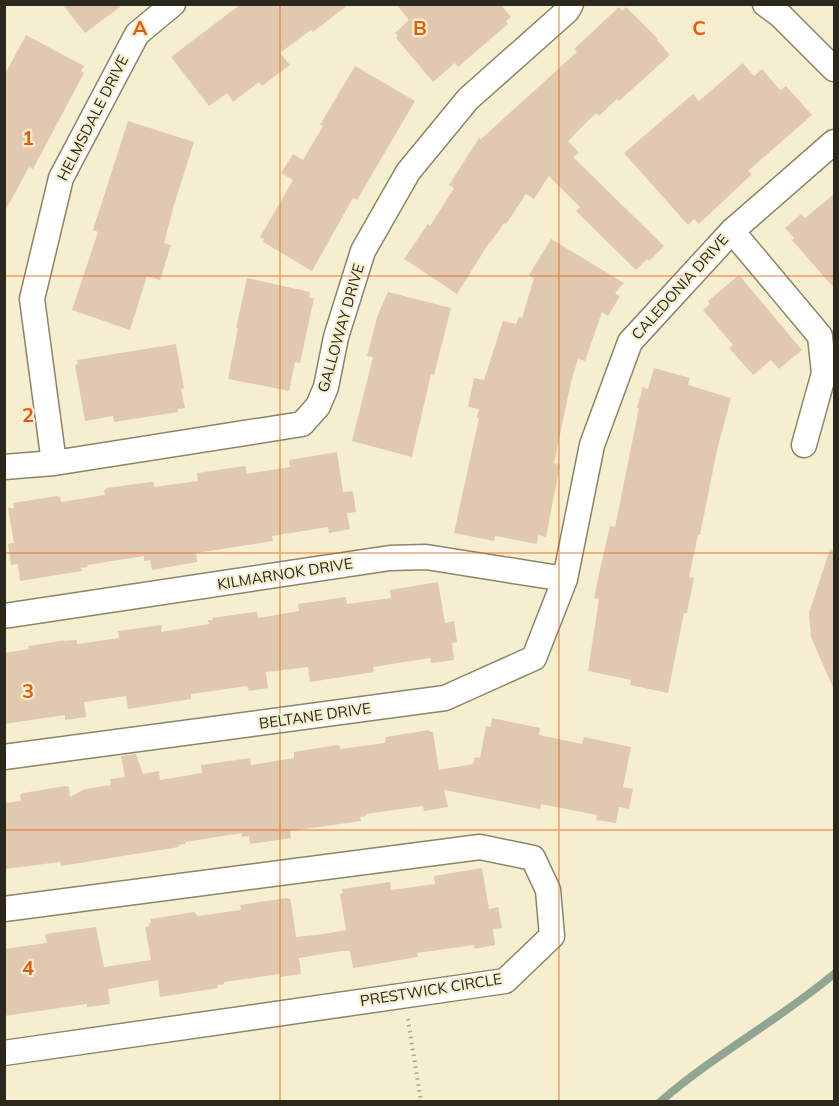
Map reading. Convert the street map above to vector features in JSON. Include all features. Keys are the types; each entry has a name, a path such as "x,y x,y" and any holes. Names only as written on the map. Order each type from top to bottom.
{"street":[{"name":"HELMSDALE DRIVE","path":"54,463 32,299 61,178 136,34 173,4"},
{"name":"GALLOWAY DRIVE","path":"4,467 54,463 302,424 318,406 326,387 336,337 363,251 408,172 468,99 567,11 571,4"},
{"path":"765,4 781,15 834,69"},
{"name":"CALEDONIA DRIVE","path":"565,579 592,445 630,342 732,231 834,142"},
{"path":"732,231 820,336 824,373 804,445"},
{"name":"KILMARNOK DRIVE","path":"4,616 390,558 426,556 565,579"},
{"name":"BELTANE DRIVE","path":"4,757 445,698 534,658 565,579"},
{"name":"PRESTWICK CIRCLE","path":"4,909 480,847 532,858 548,890 552,936 505,981 4,1053"}],"path":[{"path":"404,996 421,1101"}],"building":[{"path":"62,4 124,4 85,33"},
{"path":"241,4 349,4 313,32 311,30 280,53 290,65 262,86 259,82 233,102 227,93 209,106 171,57"},
{"path":"396,4 500,4 511,17 506,21 508,24 458,67 455,63 433,82 396,38 398,36 395,33 409,20"},
{"path":"619,7 622,11 626,7 658,39 670,55 619,101 617,99 599,116 596,113 568,141 579,153 573,157 664,246 636,270 576,211 580,207 549,176 534,199 526,194 506,224 504,223 489,243 457,294 404,259 428,224 430,226 454,188 449,185 479,138 482,140 577,52 574,49"},
{"path":"26,35 84,66 81,71 84,73 33,169 29,167 4,213 4,76"},
{"path":"743,63 754,76 762,69 780,90 786,86 812,115 748,171 752,174 699,224 694,219 688,225 624,153 693,94 699,101"},
{"path":"355,66 415,101 357,200 353,198 312,271 263,242 264,239 260,237 293,180 281,173 293,154 303,160 323,126 320,125"},
{"path":"128,121 194,142 164,243 171,245 160,280 147,276 130,330 72,310 98,232 93,230"},
{"path":"834,194 834,288 792,240 794,238 785,228 801,214 805,218"},
{"path":"551,239 624,283 615,293 620,296 608,316 602,312 585,361 578,359 554,463 560,465 546,537 538,535 537,544 495,536 494,541 454,533 479,418 477,418 479,409 468,407 474,378 484,380 503,321 516,324 519,317 522,318 534,278 529,275"},
{"path":"739,275 802,350 779,369 771,360 753,375 729,348 733,345 703,310 710,304 708,301"},
{"path":"247,278 310,292 309,298 314,298 300,363 295,362 289,391 228,379"},
{"path":"388,292 451,308 434,375 431,374 412,457 352,441 373,357 367,356 378,314"},
{"path":"176,344 185,408 178,409 178,412 114,422 113,416 85,421 75,365 78,364 77,360"},
{"path":"654,368 690,378 688,385 731,398 689,577 694,578 687,613 684,613 668,693 630,685 631,680 588,671 599,599 594,598 599,574 610,526 615,527 639,408 637,408 643,387 648,389"},
{"path":"337,452 343,492 353,491 356,512 347,513 350,529 329,533 328,527 272,536 273,541 196,553 197,562 152,570 150,560 144,561 144,556 87,565 88,567 81,568 82,571 20,581 18,564 11,565 8,544 14,543 8,508 14,508 13,503 57,496 60,497 61,502 105,495 104,490 107,488 150,482 154,482 154,487 198,481 197,473 245,466 247,474 290,467 289,460"},
{"path":"830,549 834,550 834,690 811,637 809,613"},
{"path":"438,582 445,623 454,621 457,642 452,643 454,660 431,663 430,658 373,667 374,672 310,682 308,667 266,672 268,688 249,691 247,686 191,694 191,699 128,709 126,696 84,702 86,717 65,720 65,715 4,724 4,653 29,649 28,646 60,641 77,640 77,644 119,638 118,631 162,625 161,632 209,624 208,620 213,620 212,618 254,612 257,612 258,618 299,611 298,604 346,597 347,604 391,598 390,590"},
{"path":"492,718 540,728 539,735 582,744 584,737 631,747 623,787 633,789 629,809 619,807 616,823 596,820 597,815 541,804 540,809 444,790 448,807 424,811 423,806 366,814 360,817 361,821 290,831 291,838 250,844 249,836 242,837 242,833 185,842 179,847 61,866 60,862 4,869 4,803 21,801 20,795 23,793 65,786 69,787 70,797 85,789 111,785 110,779 125,777 121,756 136,754 143,774 159,771 160,780 202,773 201,765 250,758 251,765 294,758 294,752 337,745 340,749 385,743 386,737 429,730 433,732 439,770 473,764 475,757 480,758 486,726 491,727"},
{"path":"482,868 489,909 498,907 502,928 493,929 495,945 475,949 474,945 417,953 418,957 353,968 350,951 341,951 299,958 301,974 280,977 280,974 224,982 224,984 217,985 218,988 160,997 158,980 108,989 110,1004 87,1007 87,1004 4,1016 4,949 47,943 45,934 96,927 104,967 151,960 145,927 149,926 151,919 194,912 198,916 241,910 240,905 286,898 290,899 296,937 324,934 346,930 340,894 343,893 342,889 390,882 391,890 435,884 434,876"}],"waterway":[{"path":"660,1102 703,1068 834,974"}]}
